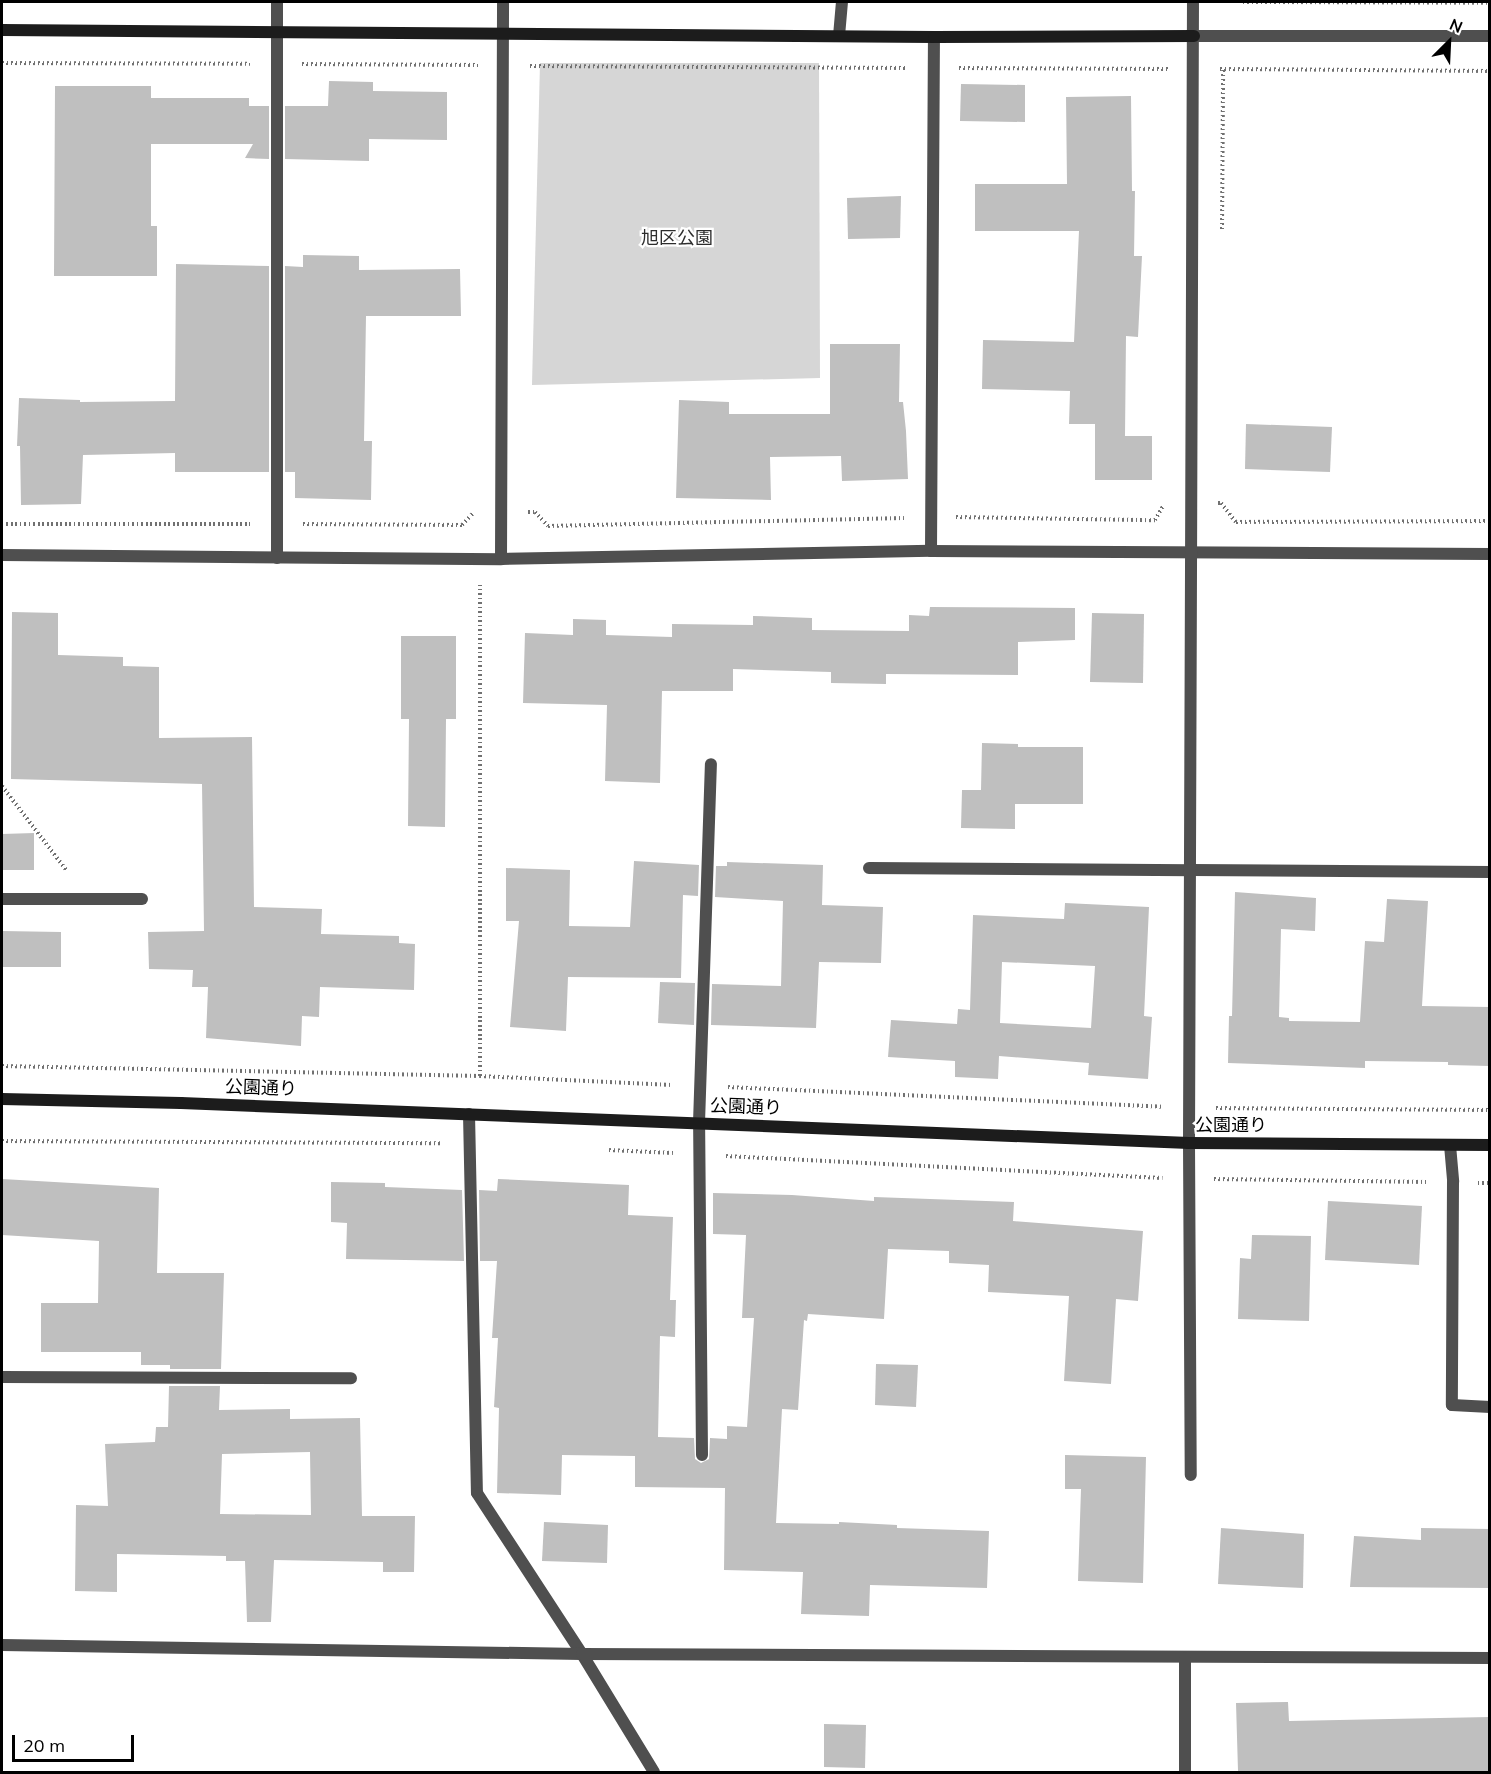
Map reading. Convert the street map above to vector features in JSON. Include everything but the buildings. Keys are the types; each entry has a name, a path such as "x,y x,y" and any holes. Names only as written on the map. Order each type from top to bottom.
{"street":[{"path":"277,2 277,558"},
{"path":"501,559 503,2"},
{"path":"839,36 842,2"},
{"path":"1191,1475 1189,554 1193,2"},
{"path":"2,30 934,37 1490,36"},
{"path":"931,551 934,37"},
{"path":"2,555 501,559 931,551 1490,554"},
{"path":"702,1455 699,1123 711,764"},
{"path":"869,868 1490,872"},
{"path":"2,899 142,899"},
{"name":"公園通り","path":"2,1099 181,1103 1189,1143 1490,1145"},
{"path":"469,1114 477,1492 582,1654 654,1773"},
{"path":"1450,1145 1453,1182 1452,1405 1490,1407"},
{"path":"2,1377 351,1378"},
{"path":"2,1645 582,1654 1490,1658"},
{"path":"1185,1658 1185,1773"}],"path":[{"path":"1243,2 1490,3"},
{"path":"2,63 1490,71"},
{"path":"2,524 462,525 475,511 535,512 548,526 931,517 1155,520 1164,505 1221,503 1236,522 1490,521"},
{"path":"480,558 480,1076"},
{"path":"2,786 88,899"},
{"path":"2,1066 480,1076 1190,1108 1490,1110"},
{"path":"2,1141 471,1143"},
{"path":"597,1150 1189,1179 1490,1183"}],"green space":[{"name":"旭区公園","path":"540,63 819,63 820,378 532,385"}]}
